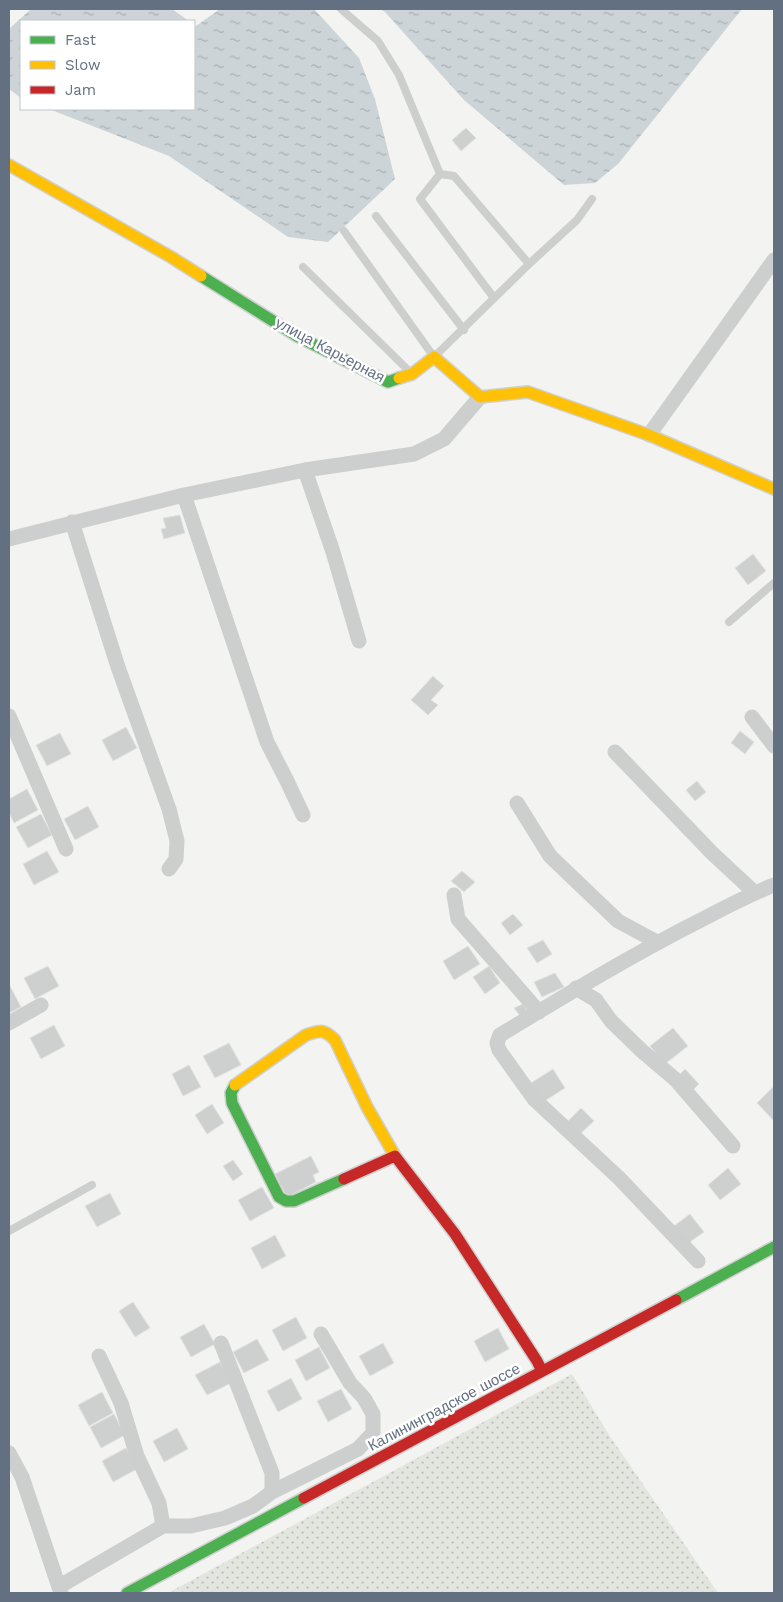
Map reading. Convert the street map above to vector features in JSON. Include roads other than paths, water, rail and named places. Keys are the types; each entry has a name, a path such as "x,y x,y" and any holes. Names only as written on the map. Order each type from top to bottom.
{"street":[{"name":"улица Карьерная","path":"9,165 171,257 297,336 388,382 412,374 434,357"},
{"path":"649,435 774,260"},
{"path":"434,357 480,397"},
{"path":"9,539 184,495 305,470 414,454 444,439 480,397 528,392 649,435 774,489"},
{"path":"305,470 333,552 359,641"},
{"path":"184,495 267,742 288,781 303,815"},
{"path":"72,522 118,667 169,809 177,841 176,859 169,869"},
{"path":"9,716 66,849"},
{"path":"752,717 774,746"},
{"path":"614,752 712,853 755,893"},
{"path":"517,803 550,856 618,921 657,942"},
{"path":"698,1261 619,1178 534,1099 496,1043 500,1035 576,988 657,942 774,885"},
{"path":"454,895 458,919 539,1012"},
{"path":"576,988 596,1000 611,1021 676,1080 733,1146"},
{"path":"9,1022 41,1005"},
{"path":"395,1156 294,1201 286,1201 279,1197 232,1103 231,1093 236,1083 306,1035 316,1031 326,1032 335,1040 367,1107 395,1156 455,1234 542,1371"},
{"name":"Калининградское шоссе","path":"127,1593 774,1247"},
{"path":"9,1454 22,1478 61,1590 163,1526 191,1526 224,1518 253,1506 272,1492 358,1449 373,1432 373,1414 364,1398 350,1383 321,1334"},
{"path":"221,1343 272,1473 272,1492"},
{"path":"99,1356 121,1403 137,1456 159,1503 163,1526"}],"lane":[{"path":"341,9 378,41 400,75 440,174"},
{"path":"440,174 454,176 529,264"},
{"path":"440,174 420,199 494,298"},
{"path":"344,231 434,357 577,220 592,199"},
{"path":"376,216 464,330"},
{"path":"303,267 412,374"},
{"path":"729,622 774,582"},
{"path":"9,1231 92,1185"}],"water":[{"path":"31,9 172,9 188,20 20,20 20,97 9,89 9,29"},
{"path":"220,9 314,9 359,58 375,99 395,179 328,242 288,237 169,156 52,110 195,110 196,26"},
{"path":"380,9 742,9 618,164 595,183 564,185 464,100 385,12"}]}
